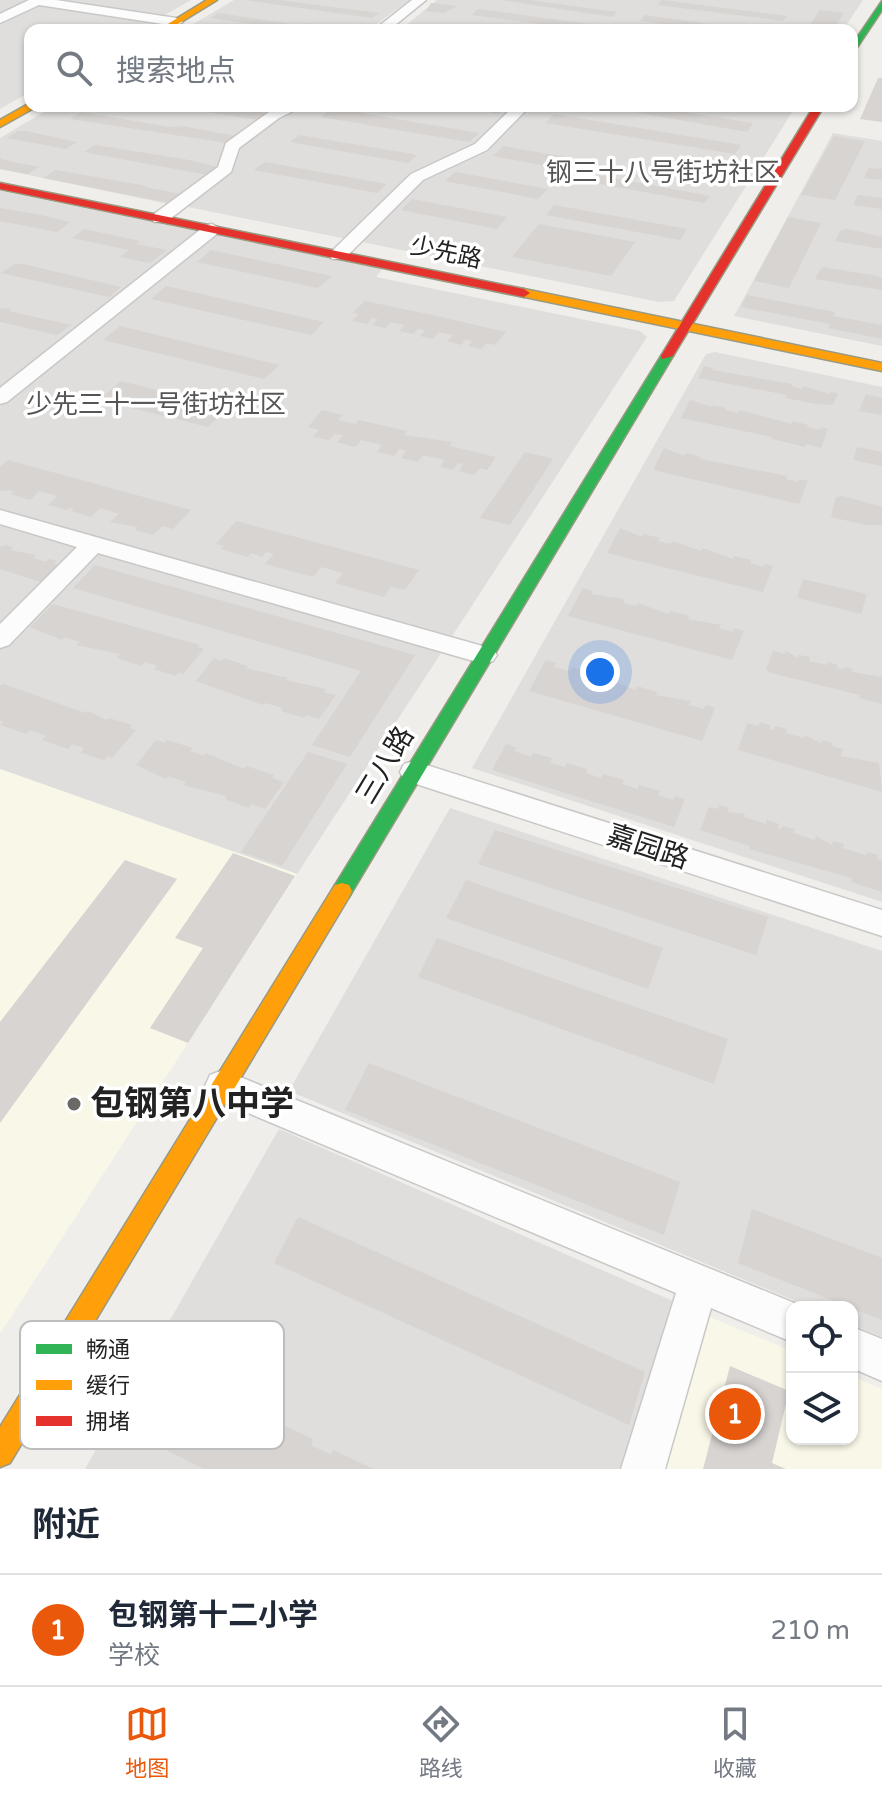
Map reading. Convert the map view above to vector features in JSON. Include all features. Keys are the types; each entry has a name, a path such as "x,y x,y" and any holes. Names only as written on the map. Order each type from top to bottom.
{"main road":[{"path":"172,24 213,0"},
{"path":"858,42 882,3"},
{"path":"0,124 24,110"},
{"name":"三八路","path":"80,1321 815,112"},
{"name":"少先路","path":"0,186 882,367"},
{"name":"三八路","path":"0,1453 20,1420"}],"street":[{"path":"0,19 38,0 159,24"},
{"path":"389,24 420,0"},
{"path":"160,218 225,169 232,146 281,112"},
{"path":"338,255 417,177 481,147 517,112"},
{"path":"0,398 212,229"},
{"path":"0,517 484,655"},
{"path":"0,639 92,545"},
{"name":"嘉园路","path":"414,772 882,923"},
{"path":"223,1086 786,1319"},
{"path":"643,1469 699,1283"},
{"path":"858,1350 882,1360"}],"shaded area":[{"path":"0,0 191,0 149,24 24,24 24,95 0,109"},
{"path":"234,0 410,0 376,24 193,24"},
{"path":"437,0 863,0 847,24 407,24"},
{"path":"44,112 281,112 226,146 223,167 173,205 0,169 0,138"},
{"path":"792,112 674,301 659,302 188,207 193,199 233,167 234,149 284,114"},
{"path":"833,133 882,141 882,346 734,316"},
{"path":"0,191 382,269 376,277 640,331 647,337 297,874 0,769"},
{"path":"715,352 882,387 882,902 472,768 706,354"},
{"name":"包钢第八中学","path":"0,769 297,874 0,1334"},
{"path":"450,808 882,951 882,1337 858,1327 858,1301 796,1301 289,1091"},
{"path":"279,1129 705,1315 662,1469 85,1469 96,1449 284,1449 284,1321 169,1321"},
{"path":"705,1315 786,1349 786,1445 858,1445 858,1379 882,1389 882,1469 662,1469"}],"building":[{"path":"244,0 278,0 379,13 372,18"},
{"path":"501,0 530,0 617,12 612,17"},
{"path":"662,0 787,16 783,21 657,5"},
{"path":"431,3 458,6 444,13 426,11"},
{"path":"478,9 588,24 539,24 472,15"},
{"path":"820,10 844,13 837,24 811,24"},
{"path":"218,13 290,24 250,24 210,18"},
{"path":"645,15 709,24 662,24 640,21"},
{"path":"878,78 882,78 882,122 860,119"},
{"path":"81,112 236,136 227,143 70,119"},
{"path":"207,112 266,113 257,120"},
{"path":"327,112 356,112 479,133 469,142 321,117"},
{"path":"634,112 684,112 753,123 747,132"},
{"path":"554,114 741,145 735,154 546,123"},
{"path":"18,131 77,142 66,149 7,138"},
{"path":"299,135 416,156 408,163 290,142"},
{"path":"834,136 865,141 835,200 801,195"},
{"path":"95,145 218,167 207,175 84,152"},
{"path":"503,146 583,160 574,171 493,156"},
{"path":"0,158 39,167 28,174 0,169"},
{"path":"265,162 387,184 377,193 254,170"},
{"path":"869,168 882,169 882,180 864,178"},
{"path":"56,170 181,194 170,203 43,178"},
{"path":"455,172 548,189 538,199 445,181"},
{"path":"585,173 710,196 704,203 579,180"},
{"path":"858,195 882,198 882,209 853,205"},
{"path":"412,199 507,217 497,229 401,210"},
{"path":"554,205 687,229 680,240 546,215"},
{"path":"0,208 70,222 57,232 0,221"},
{"path":"788,217 821,223 789,288 754,281"},
{"path":"539,224 635,242 611,276 512,257"},
{"path":"84,229 167,250 150,263 120,257 129,250 72,238"},
{"path":"841,230 882,237 882,249 835,241"},
{"path":"211,250 332,276 318,288 197,262"},
{"path":"14,264 121,287 109,297 1,273"},
{"path":"822,267 878,276 882,278 882,290 815,279"},
{"path":"166,286 324,322 311,335 151,299"},
{"path":"747,295 835,312 833,316 882,325 882,339 828,328 830,324 741,307"},
{"path":"365,301 506,332 495,345 487,343 481,349 468,346 473,341 466,339 461,345 447,341 453,335 438,332 433,339 420,336 425,330 418,329 413,334 399,331 405,325 391,322 385,328 372,325 378,319 372,318 367,324 352,321 359,314 353,313"},
{"path":"0,309 71,325 57,335 0,322"},
{"path":"120,326 279,365 264,379 103,340"},
{"path":"704,366 792,384 802,389 803,386 829,394 838,393 833,405 786,398 787,395 698,378"},
{"path":"121,381 228,408 208,427 99,400"},
{"path":"866,394 882,398 882,415 859,411"},
{"path":"690,400 738,413 739,410 820,430 821,427 828,429 821,448 806,444 805,447 773,437 681,418"},
{"path":"322,410 343,415 338,420 356,424 359,420 407,431 404,435 452,442 450,446 496,457 487,470 480,468 474,475 459,471 463,464 458,463 453,470 440,467 445,460 423,455 418,462 401,458 406,451 399,449 394,456 377,452 382,445 361,440 355,447 337,442 343,435 334,434 329,440 313,437 319,430 308,427"},
{"path":"857,447 882,452 882,466 853,460"},
{"path":"664,448 685,456 686,453 700,459 787,476 786,479 798,482 799,479 808,481 799,504 653,470"},
{"path":"525,452 553,459 510,525 480,518"},
{"path":"8,460 191,510 173,529 162,526 153,535 135,530 138,527 110,522 119,514 100,508 91,517 71,511 74,509 48,505 57,496 39,491 30,500 11,494 14,492 9,490 0,491 0,467"},
{"path":"843,496 882,507 882,525 866,525 831,517 836,497"},
{"path":"236,521 419,570 405,590 391,587 384,597 335,583 343,573 321,567 313,577 265,564 274,554 266,552 262,557 251,553 248,557 221,549 224,546 216,544"},
{"path":"620,528 642,537 643,534 660,538 658,541 671,544 672,541 701,551 703,548 733,559 734,556 751,560 750,563 763,567 764,564 773,566 763,592 607,553"},
{"path":"6,545 13,548 10,550 36,555 33,558 57,561 54,564 61,566 44,583 0,569 0,547"},
{"path":"95,565 415,655 350,757 312,745 361,671 73,588"},
{"path":"803,579 867,594 861,614 797,598"},
{"path":"583,588 592,591 591,594 625,599 623,603 636,606 638,603 668,614 670,611 689,616 688,619 721,625 719,628 733,632 734,628 744,631 732,660 568,616"},
{"path":"53,604 200,645 198,647 204,649 183,674 179,672 176,676 154,669 157,666 145,662 141,666 117,658 120,654 76,645 80,642 64,637 62,640 30,627"},
{"path":"773,651 785,654 786,651 798,658 799,655 810,657 809,661 827,665 828,662 843,670 844,667 853,669 852,672 882,677 882,704 859,698 860,695 771,673 766,670"},
{"path":"214,658 222,661 224,658 248,666 246,668 326,689 324,692 336,695 319,719 306,715 304,718 281,711 283,708 263,705 196,681"},
{"path":"546,660 556,663 554,667 570,671 572,667 590,673 588,676 602,680 604,677 636,690 637,686 657,692 656,695 691,701 689,705 715,708 702,741 529,691"},
{"path":"4,684 85,713 88,711 107,720 132,725 130,728 136,730 112,758 108,756 104,760 81,753 84,748 72,744 68,749 42,740 46,736 30,730 26,734 0,725 4,722 0,720 0,686"},
{"path":"760,722 770,725 769,729 774,730 775,726 787,729 786,733 804,738 805,735 821,743 822,740 833,743 832,746 843,749 840,756 879,763 882,792 738,750 747,723 759,726"},
{"path":"156,740 193,748 190,751 204,756 206,753 244,769 246,766 274,775 272,778 284,782 265,809 251,804 249,808 225,799 227,796 183,785 186,782 168,776 166,779 136,765"},
{"path":"506,744 517,748 514,751 531,757 533,753 552,758 550,763 565,767 567,763 587,769 586,773 601,778 603,774 624,780 622,784 638,789 639,785 660,791 658,795 673,800 675,796 685,799 674,827 492,770"},
{"path":"308,752 347,764 282,866 241,852"},
{"path":"719,805 729,808 727,812 745,814 744,817 766,824 767,820 779,824 777,828 795,829 793,833 815,840 816,836 832,845 833,841 844,844 843,848 878,855 877,859 882,860 882,892 851,882 852,878 749,849 750,846 700,830 709,807 718,809"},
{"path":"495,830 768,917 756,955 478,864"},
{"path":"233,853 295,876 188,1043 150,1028 203,948 175,938"},
{"path":"125,860 177,879 0,1123 0,1022"},
{"path":"466,880 663,948 648,989 446,918"},
{"path":"437,938 728,1039 714,1084 418,977"},
{"path":"369,1063 680,1182 664,1235 345,1110"},
{"path":"752,1209 882,1258 882,1320 858,1310 858,1301 834,1301 738,1263"},
{"path":"298,1217 645,1372 629,1425 274,1263"},
{"path":"730,1366 786,1390 786,1404 772,1463 786,1469 703,1469"},
{"path":"284,1425 313,1439 311,1445 331,1455 333,1450 374,1469 204,1469 164,1449 284,1449"}],"traffic: fast":[{"path":"858,42 882,3"},
{"path":"342,891 667,356"}],"traffic: slow":[{"path":"172,24 213,0"},
{"path":"0,124 24,110"},
{"path":"524,293 882,367"},
{"path":"80,1321 342,891"},
{"path":"0,1453 20,1420"}],"traffic: jam":[{"path":"667,356 815,112"},
{"path":"0,186 524,293"}],"place":[{"name":"包钢第八中学","path":"74,1104"},
{"name":"包钢第十二小学","path":"735,1414"}],"district":[{"name":"钢三十八号街坊社区","path":"663,172"},
{"name":"少先三十一号街坊社区","path":"156,404"}]}
